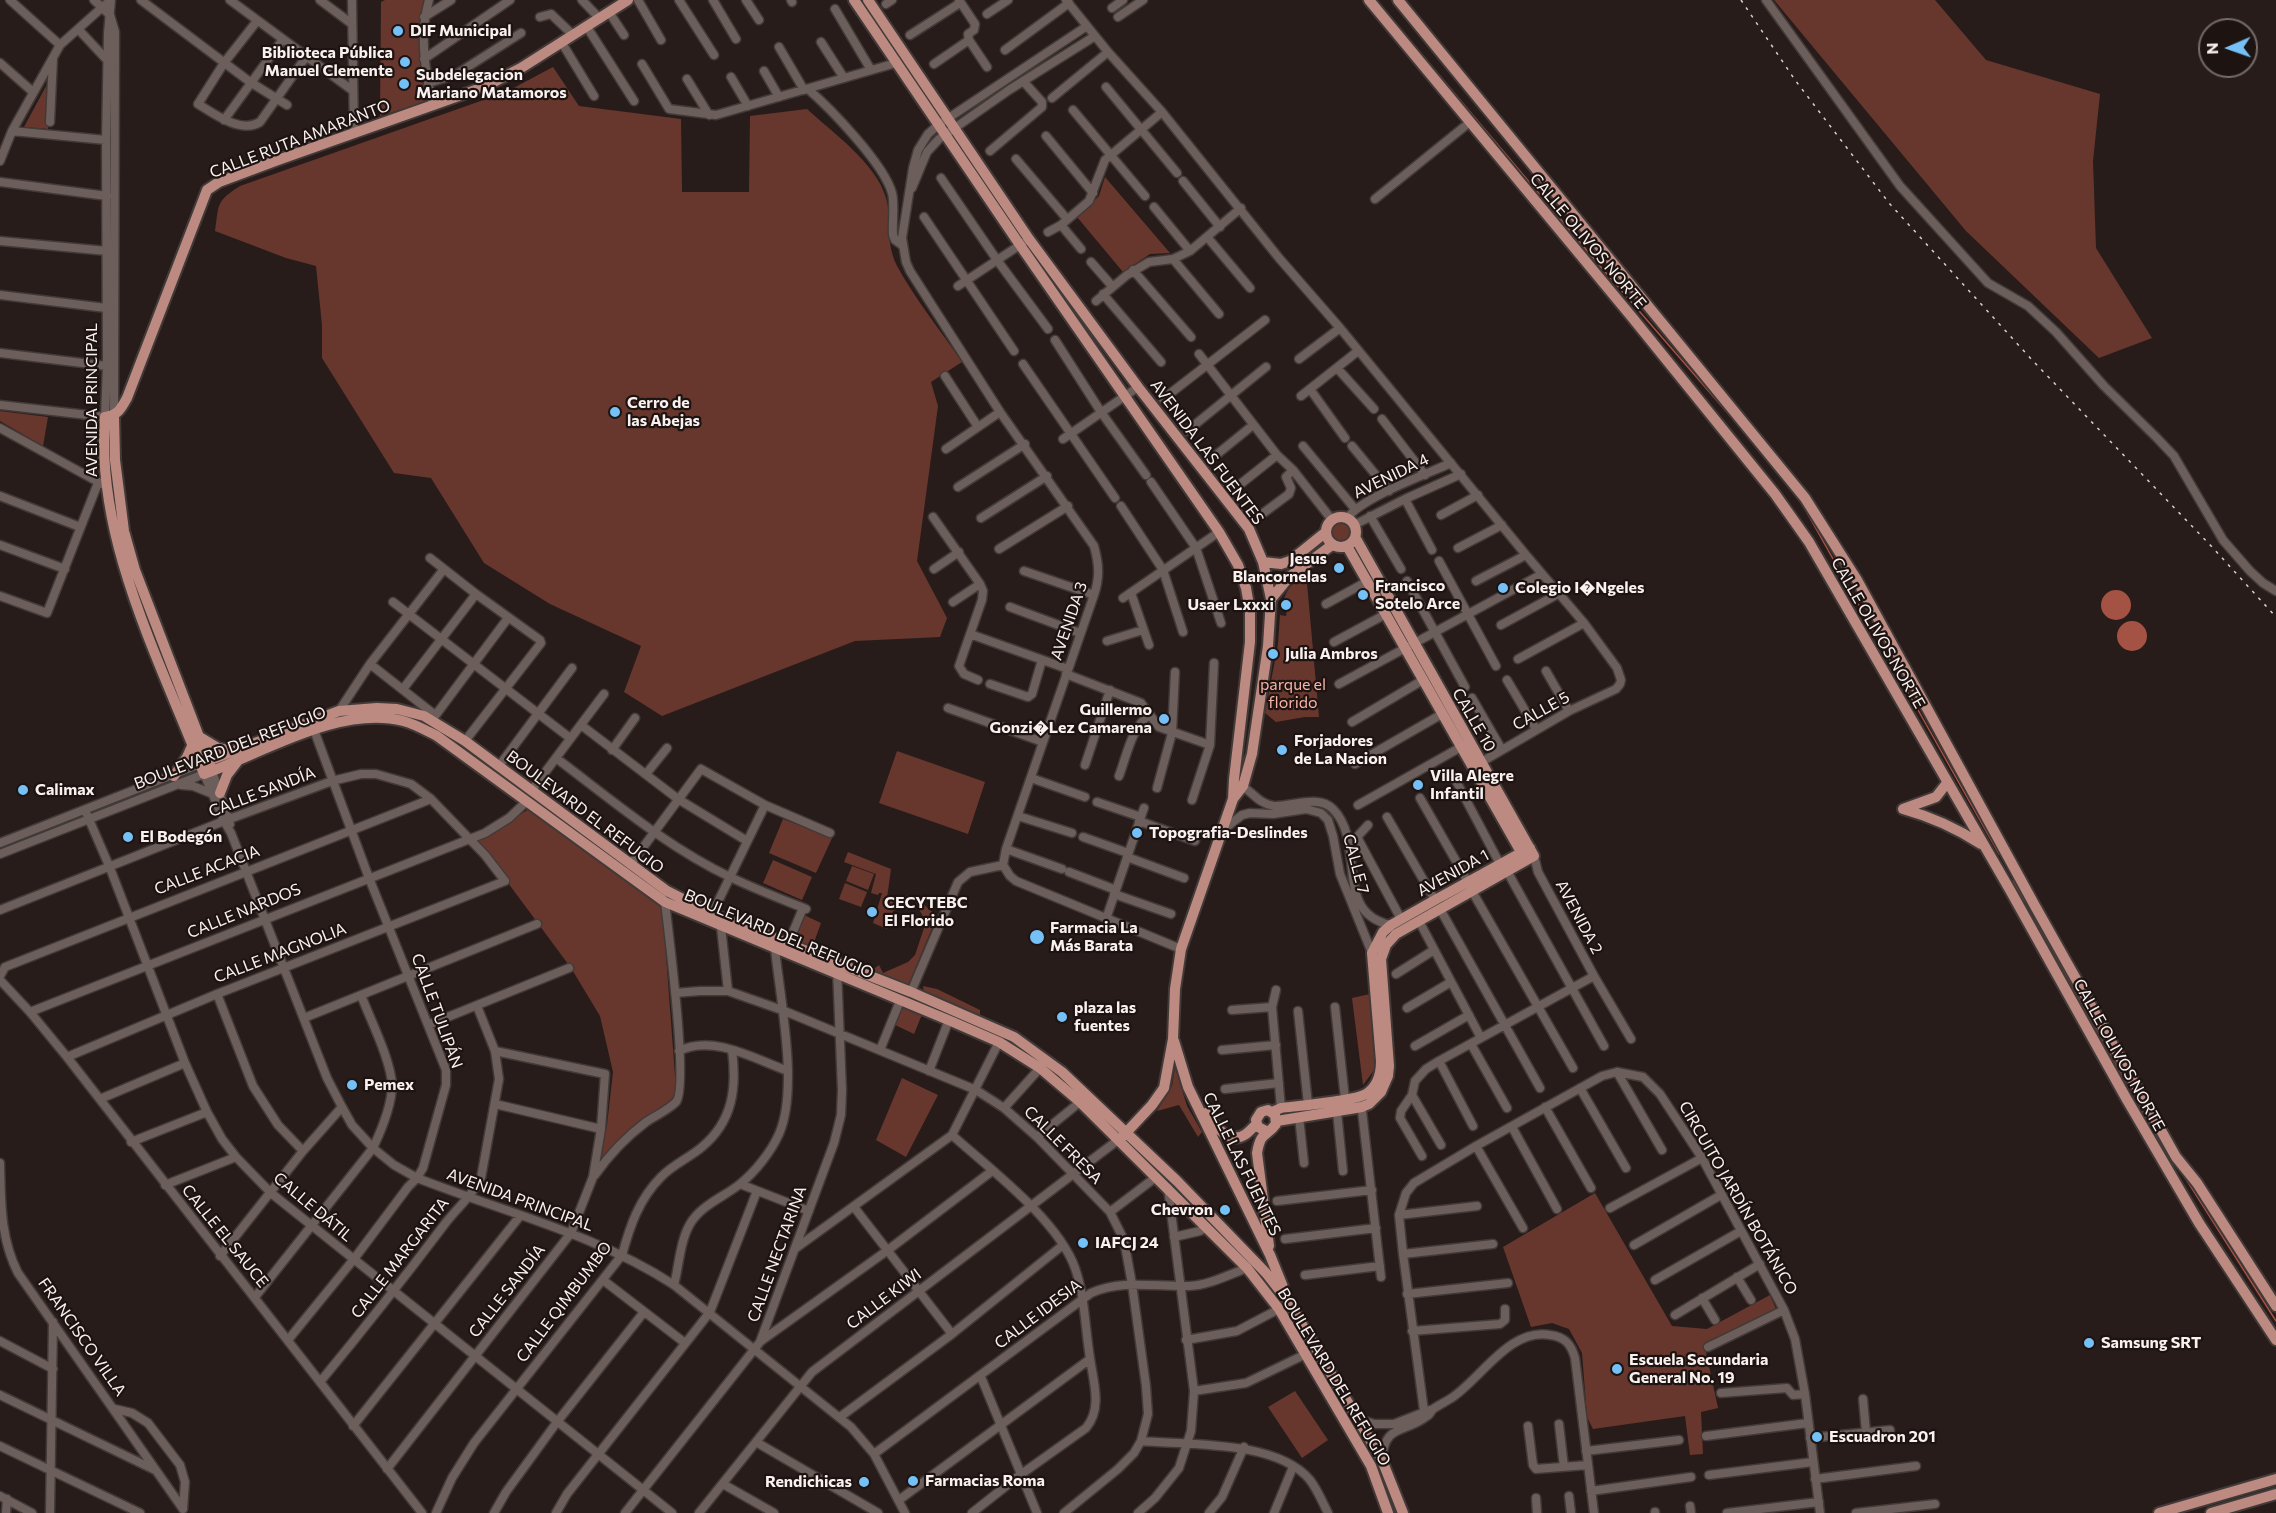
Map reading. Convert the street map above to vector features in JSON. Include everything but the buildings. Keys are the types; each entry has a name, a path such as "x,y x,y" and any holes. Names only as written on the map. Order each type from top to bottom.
{"main road":[{"name":"AVENIDA LAS FUENTES","path":"854,0 896,63 946,127"},
{"name":"AVENIDA LAS FUENTES","path":"868,0 946,127 1025,242 1125,397 1219,532 1238,565 1246,588 1250,611 1250,642 1239,785"},
{"name":"CALLE OLIVOS NORTE","path":"1369,0 1660,350 1775,494 1809,542 2184,1198 2276,1340"},
{"name":"CALLE OLIVOS NORTE","path":"1398,0 1805,498 1857,580 2176,1158 2197,1183 2276,1306"},
{"name":"CALLE RUTA AMARANTO","path":"110,417 121,409 127,398 207,190 219,182 484,87 562,43 626,1"},
{"name":"AVENIDA LAS FUENTES","path":"1025,242 1249,529 1263,562 1271,599 1267,657 1252,754 1233,799 1224,829"},
{"path":"1634,318 1645,321 1648,318 1646,306"},
{"path":"1660,350 1663,341 1675,340"},
{"name":"AVENIDA PRINCIPAL","path":"110,417 103,439 103,485 124,570 159,649 206,767"},
{"name":"AVENIDA PRINCIPAL","path":"110,417 124,531 159,649"},
{"path":"1263,562 1281,564 1290,561 1326,532 1332,520 1342,517 1352,527 1347,546 1339,548 1327,539 1326,532"},
{"name":"CALLE 10","path":"1352,527 1410,646 1528,854"},
{"path":"1271,599 1289,577 1332,545"},
{"name":"CALLE 10","path":"1347,546 1386,614 1410,646 1423,680 1461,747 1477,765"},
{"name":"BOULEVARD EL REFUGIO","path":"206,767 339,711 397,709 434,718 667,891 712,914 788,944 837,968 911,992 1054,1064 1127,1132"},
{"name":"BOULEVARD DEL REFUGIO","path":"235,756 352,719 404,721 438,736 665,902 775,949 837,968 900,1000 951,1021 999,1036 1080,1102 1177,1198 1209,1217 1209,1222 1266,1273 1288,1301 1382,1460 1403,1513"},
{"path":"176,781 195,741 218,748 235,756 216,794"},
{"path":"1947,783 1936,797 1903,809 1939,820 1984,846"},
{"path":"1118,1140 1152,1105 1164,1088 1173,1039 1175,989 1181,949 1224,829"},
{"name":"AVENIDA 1","path":"1396,926 1528,854"},
{"name":"AVENIDA 1","path":"1396,926 1419,921 1442,902"},
{"path":"1377,954 1386,945 1396,926"},
{"name":"CALLE 7","path":"1361,1102 1377,1098 1388,1076 1382,979 1377,954"},
{"name":"CALLE LAS FUENTES","path":"1173,1039 1188,1087 1270,1255 1288,1301"},
{"path":"1188,1087 1217,1129 1227,1135 1238,1137 1244,1135 1257,1124"},
{"path":"1277,1113 1308,1104 1345,1099 1361,1102"},
{"path":"1266,1131 1257,1124 1257,1116 1260,1112 1299,1117 1337,1112 1361,1102"},
{"path":"1270,1255 1257,1153 1259,1140 1266,1131 1273,1129 1277,1113"},
{"name":"BOULEVARD DEL REFUGIO","path":"1127,1132 1209,1222 1278,1309 1371,1466 1388,1513"},
{"path":"2159,1513 2276,1479"},
{"path":"2211,1513 2276,1494"}],"street":[{"path":"10,0 60,45"},
{"path":"94,0 110,15"},
{"path":"0,161 3,140 12,131 60,45 111,0"},
{"name":"AVENIDA PRINCIPAL","path":"110,417 106,308 106,140 107,60 111,0"},
{"path":"141,0 250,82 288,105"},
{"path":"230,0 352,90"},
{"path":"320,0 352,24"},
{"path":"352,0 354,133"},
{"path":"429,0 424,17 424,59 433,106"},
{"path":"424,17 451,0"},
{"path":"424,59 510,0"},
{"path":"582,0 624,35"},
{"path":"638,0 660,40"},
{"path":"679,0 714,55"},
{"path":"713,0 736,39"},
{"path":"746,0 759,20"},
{"path":"987,14 1008,0"},
{"path":"1112,8 1123,0"},
{"path":"1118,17 1143,0"},
{"path":"1766,0 1900,186 1988,283 2028,306 2056,332 2104,386 2174,456 2223,540 2250,571 2276,591"},
{"path":"909,34 959,1 975,24 974,30 968,34 969,40 987,67"},
{"path":"1005,50 1067,2 1162,112 1279,258 1340,328 1584,623 1518,659"},
{"path":"835,9 871,70"},
{"path":"540,17 551,14 573,35"},
{"name":"AVENIDA PRINCIPAL","path":"110,15 115,32 110,417"},
{"path":"257,21 224,63 198,104 224,120 254,126 260,122 306,57"},
{"path":"946,127 1087,26"},
{"path":"587,27 634,102"},
{"path":"78,29 107,60"},
{"path":"428,83 455,75 521,33"},
{"path":"946,127 1095,36"},
{"path":"224,120 283,39"},
{"path":"934,64 969,40"},
{"path":"821,42 844,78"},
{"path":"562,43 594,96"},
{"path":"779,47 806,89 851,134 885,176 893,195 892,235 902,245"},
{"path":"1052,98 1108,52"},
{"path":"50,122 54,56"},
{"path":"0,63 33,92"},
{"path":"642,64 669,109 716,115 896,63"},
{"path":"764,71 778,97"},
{"path":"731,77 748,106"},
{"path":"687,79 709,115"},
{"path":"990,151 1042,105 1023,81"},
{"path":"1106,87 1177,173"},
{"path":"1073,110 1144,196"},
{"path":"1048,232 1089,201 1110,154 1162,112"},
{"path":"1375,199 1470,122"},
{"name":"AVENIDA 3","path":"946,127 928,134 910,193 904,220 902,245 910,271 1000,412 1094,546 1099,572 1099,580 1006,849 1003,865"},
{"path":"12,131 106,140"},
{"path":"1046,136 1093,193"},
{"path":"1016,159 1064,222 1081,249"},
{"path":"941,178 996,260 1048,329"},
{"path":"1183,181 1220,227"},
{"path":"0,182 107,196"},
{"path":"1154,207 1190,251"},
{"path":"1096,301 1132,270 1149,262 1173,259 1190,251 1241,208"},
{"path":"924,217 1014,351"},
{"path":"1208,238 1250,288"},
{"path":"0,241 107,251"},
{"path":"958,286 1025,242"},
{"path":"1173,259 1219,314"},
{"path":"1090,262 1112,286"},
{"path":"1132,270 1191,337"},
{"path":"1103,294 1161,362"},
{"path":"0,295 106,308"},
{"path":"1163,399 1265,320"},
{"path":"1299,359 1340,328"},
{"path":"1055,340 1101,412 1196,548 1221,623"},
{"path":"1301,396 1358,351"},
{"path":"0,353 107,366"},
{"path":"1199,354 1277,455 1293,470 1332,520"},
{"path":"1023,364 1067,436 1115,498"},
{"path":"1187,431 1266,367"},
{"path":"1336,368 1374,409"},
{"path":"945,376 978,427"},
{"path":"1067,436 1138,387"},
{"path":"1310,389 1346,438"},
{"path":"0,405 110,417"},
{"path":"946,449 1000,412"},
{"path":"1382,419 1425,475"},
{"path":"1210,460 1253,425"},
{"path":"0,428 103,485 80,527 47,613 0,598"},
{"path":"958,487 1024,444"},
{"path":"1303,446 1355,509"},
{"path":"1353,446 1389,491"},
{"path":"1233,490 1277,455"},
{"name":"AVENIDA 4","path":"1352,527 1355,509 1389,491 1451,464"},
{"path":"1254,520 1289,494 1291,488 1286,477 1293,470"},
{"name":"AVENIDA 4","path":"1352,527 1370,516 1461,474"},
{"path":"981,518 1047,476"},
{"path":"1441,514 1478,495"},
{"path":"0,496 80,527"},
{"path":"1405,499 1432,550"},
{"path":"999,549 1068,506"},
{"path":"1121,506 1163,570 1183,632"},
{"path":"1370,516 1401,569"},
{"path":"933,517 980,584 982,600 959,666 964,674 978,680"},
{"path":"1458,548 1502,525"},
{"path":"1149,645 1127,596 1219,532"},
{"path":"0,546 65,570"},
{"path":"934,569 959,552"},
{"path":"1476,581 1526,555"},
{"path":"430,558 541,643 465,741"},
{"path":"1440,561 1496,666"},
{"path":"339,711 370,664 444,569"},
{"path":"1024,571 1094,595"},
{"path":"1339,684 1542,574"},
{"path":"1326,604 1368,580"},
{"path":"1407,580 1465,687"},
{"path":"953,603 980,584"},
{"path":"403,689 476,594"},
{"path":"1501,625 1558,594"},
{"path":"393,602 570,738"},
{"path":"1010,607 1080,633"},
{"path":"1334,642 1386,614"},
{"path":"370,664 403,689 434,718 508,618"},
{"name":"CALLE 5","path":"1477,765 1536,729 1616,689 1620,684 1617,668 1584,623"},
{"path":"1107,641 1143,630"},
{"path":"970,634 1042,660 1142,703 1159,727 1210,745"},
{"path":"990,684 1028,697 1032,694 1042,660"},
{"path":"1192,800 1210,745 1214,663"},
{"path":"499,766 572,668"},
{"path":"1546,671 1569,711"},
{"path":"1157,788 1172,733 1175,672"},
{"path":"1352,722 1423,680"},
{"path":"1507,680 1536,729"},
{"path":"1085,765 1110,690"},
{"path":"531,791 604,694"},
{"path":"1472,698 1502,750"},
{"path":"948,708 1043,742"},
{"path":"1355,764 1442,714"},
{"path":"1119,776 1135,731 1140,722 1149,715"},
{"path":"612,750 635,718"},
{"path":"581,725 678,799 747,841"},
{"name":"CALLE TULIPÁN","path":"288,1340 417,1178 426,1158 447,1076 314,730"},
{"path":"1358,805 1461,747"},
{"path":"646,774 667,748"},
{"path":"556,758 654,832 730,877 805,909 788,944"},
{"name":"AVENIDA PRINCIPAL","path":"206,767 327,1078 352,1125 373,1148 394,1165 417,1178 571,1233 645,1266 674,1285 758,1345 801,1387 840,1417 861,1437 874,1454 906,1513"},
{"name":"BOULEVARD DEL REFUGIO","path":"0,854 90,819 206,767"},
{"path":"630,865 701,769 765,805 830,833"},
{"name":"CALLE SANDÍA","path":"0,910 226,820 332,781 362,774 376,774 411,784 431,799 505,881"},
{"path":"1031,778 1085,797"},
{"path":"1455,779 1604,1046"},
{"path":"176,781 216,794"},
{"name":"BOULEVARD DEL REFUGIO","path":"0,843 85,810 176,781"},
{"path":"1239,785 1273,810"},
{"path":"1420,798 1573,1068"},
{"name":"CALLE ACACIA","path":"0,978 5,967 431,799"},
{"name":"CALLE NARDOS","path":"30,1012 469,839 508,818 526,802"},
{"path":"1097,802 1195,841"},
{"name":"CALLE 7","path":"1224,829 1242,815 1307,802 1323,804 1332,809 1342,824 1349,844 1354,892 1366,914 1377,922 1396,926"},
{"path":"712,914 765,805"},
{"path":"1106,919 1144,808"},
{"name":"CALLE 7","path":"1273,810 1306,809 1321,813 1328,820 1334,836 1340,874 1377,954"},
{"name":"CALLE DÁTIL","path":"85,810 110,868 185,1063 207,1112 222,1139 236,1157 271,1193 311,1226 672,1513"},
{"path":"1018,816 1072,833"},
{"path":"1387,817 1442,902 1504,1025 1540,1088"},
{"path":"1368,825 1357,837 1396,926"},
{"path":"1083,837 1184,878"},
{"path":"1006,849 1171,914"},
{"name":"CALLE 10","path":"1528,854 1538,872"},
{"path":"911,992 958,882 970,872 1003,865 1016,881 1181,949"},
{"name":"AVENIDA 2","path":"1538,872 1631,1039"},
{"name":"CALLE MAGNOLIA","path":"67,1057 167,1014 505,881"},
{"path":"593,1178 615,1150 645,1123 678,1100 679,1051 665,902"},
{"path":"1419,921 1482,1038"},
{"path":"304,1018 537,924"},
{"path":"721,927 728,991"},
{"path":"674,1285 686,1232 690,1224 709,1205 740,1184 753,1171 778,1135 788,1101 788,1071 775,949"},
{"path":"1396,974 1434,950"},
{"path":"428,1025 569,968"},
{"name":"CALLE NECTARINA","path":"625,1513 758,1345 796,1248 834,1143 841,1115 837,968"},
{"path":"1422,1156 1400,1118 1401,1111 1412,1095 1417,1078 1439,1061 1594,976"},
{"name":"CALLE EL SAUCE","path":"0,978 67,1057 422,1513"},
{"path":"1407,1008 1451,982"},
{"path":"1276,990 1272,1007 1279,1083 1277,1113"},
{"name":"CALLE FRESA","path":"675,993 728,991 782,1010 976,1090 1004,1108 1037,1137 1110,1212 1124,1240 1132,1284 1148,1414 1141,1441 1134,1453 1066,1512"},
{"path":"217,994 254,1086 278,1125 303,1151"},
{"path":"255,1297 373,1148 384,1125 392,1086 389,1070 361,995"},
{"path":"880,1050 900,1000"},
{"name":"CALLE MARGARITA","path":"320,1382 475,1191 481,1178 499,1079 495,1051 477,1006"},
{"path":"1232,1010 1272,1007"},
{"path":"1335,1007 1345,1099"},
{"path":"1298,1011 1308,1104"},
{"path":"1415,1046 1469,1015"},
{"path":"929,1071 951,1021"},
{"path":"796,1248 952,1135 976,1090 999,1036"},
{"path":"679,1051 702,1044 716,1045 788,1071"},
{"path":"1471,1044 1507,1108"},
{"path":"1222,1050 1276,1045"},
{"name":"CALLE QIMBUMBO","path":"436,1513 452,1478 474,1443 622,1255 630,1225 645,1195 662,1175 703,1147 718,1131 728,1113 735,1086 732,1050"},
{"name":"CALLE SANDÍA","path":"387,1469 571,1233 593,1178 601,1129 605,1074 495,1051"},
{"path":"1439,1061 1473,1126"},
{"path":"100,1099 185,1063"},
{"path":"1004,1108 1040,1068"},
{"path":"1428,1412 1412,1331 1399,1215 1406,1193 1414,1183 1545,1107 1602,1077 1617,1072 1662,1150"},
{"name":"CIRCUITO JARDÍN BOTÁNICO","path":"1617,1072 1643,1077 1660,1094 1702,1158 1784,1310 1795,1339 1805,1394 1820,1513"},
{"path":"1225,1089 1279,1083"},
{"path":"1580,1088 1626,1168"},
{"path":"1412,1095 1441,1144"},
{"path":"1037,1137 1080,1102"},
{"path":"1361,1102 1381,1277"},
{"path":"495,1104 601,1129"},
{"path":"220,1256 303,1151 342,1107"},
{"path":"1545,1107 1591,1188"},
{"path":"131,1142 207,1112"},
{"path":"1337,1112 1343,1171"},
{"path":"1299,1117 1304,1163"},
{"path":"1512,1127 1557,1209"},
{"path":"952,1135 1031,1207 1063,1245 1076,1270 1082,1298 1096,1408 1089,1424 972,1513"},
{"name":"CALLE KIWI","path":"699,1513 812,1372 1118,1140"},
{"path":"1476,1146 1523,1228"},
{"path":"165,1185 236,1157"},
{"path":"1610,1208 1702,1158"},
{"name":"FRANCISCO VILLA","path":"0,1163 1,1212 8,1254 18,1273 115,1409 183,1511"},
{"path":"758,1345 992,1171"},
{"path":"1110,1212 1156,1177"},
{"path":"740,1184 809,1211"},
{"path":"1138,1513 1155,1498 1179,1468 1188,1444 1194,1391 1168,1188"},
{"path":"1277,1201 1372,1190"},
{"path":"556,1513 567,1494 710,1312 757,1191"},
{"path":"1634,1245 1721,1196"},
{"path":"1399,1215 1477,1206"},
{"path":"854,1207 952,1334"},
{"path":"353,1426 520,1216"},
{"path":"1174,1237 1200,1231 1209,1222"},
{"path":"1285,1239 1376,1228"},
{"path":"1655,1280 1741,1232"},
{"path":"1403,1254 1493,1244"},
{"path":"840,1417 952,1334 1063,1245"},
{"path":"1675,1315 1760,1264"},
{"path":"1305,1275 1380,1266"},
{"name":"CALLE IDESIA","path":"874,1454 981,1377 1082,1298 1103,1288 1132,1284 1181,1286 1212,1282 1247,1268"},
{"path":"1737,1277 1751,1300"},
{"path":"603,1280 686,1343"},
{"path":"1407,1294 1508,1283"},
{"path":"1702,1298 1715,1320"},
{"path":"1186,1340 1237,1331 1278,1309"},
{"path":"1412,1331 1500,1324 1505,1320 1505,1310"},
{"path":"1708,1347 1784,1310"},
{"path":"494,1513 506,1492 557,1422 644,1312"},
{"path":"50,1513 53,1322"},
{"path":"0,1333 3,1343 53,1369"},
{"path":"1382,1460 1383,1446 1395,1427 1428,1412 1455,1396 1516,1340 1525,1336 1546,1334 1559,1336 1572,1346 1575,1358 1594,1513"},
{"path":"1194,1391 1246,1383 1306,1354"},
{"path":"898,1500 1090,1359"},
{"path":"981,1377 1037,1513"},
{"path":"1721,1393 1788,1388 1792,1395 1805,1394"},
{"path":"0,1395 52,1422 156,1470"},
{"path":"1863,1399 1866,1432"},
{"path":"115,1409 132,1413 148,1423 180,1465 185,1482 183,1511"},
{"path":"1356,1417 1374,1424 1395,1427"},
{"path":"1706,1436 1808,1423"},
{"path":"1559,1424 1564,1467"},
{"path":"1528,1426 1536,1469 1588,1465"},
{"path":"1810,1438 1890,1430"},
{"path":"1586,1450 1679,1440"},
{"path":"1141,1441 1244,1447 1283,1461 1310,1479 1328,1513"},
{"path":"756,1442 878,1513"},
{"path":"0,1446 140,1513"},
{"path":"1209,1513 1222,1497 1244,1447"},
{"path":"1709,1475 1813,1462"},
{"path":"1815,1479 1916,1466"},
{"path":"1274,1513 1293,1467"},
{"path":"1591,1491 1691,1478"},
{"path":"723,1484 774,1513"},
{"path":"1569,1496 1571,1513"},
{"path":"4,1497 6,1513"},
{"path":"4,1497 32,1513"},
{"path":"1536,1498 1538,1513"},
{"path":"1726,1513 1819,1502"},
{"path":"1856,1513 1935,1504"}],"green space":[{"path":"385,0 424,0 419,44 426,102 380,116 381,2"},
{"path":"1774,0 1935,0 1986,60 2100,94 2093,161 2096,248 2152,338 2099,358 1966,231"},
{"path":"553,67 579,106 681,119 682,192 749,192 750,116 807,109 852,149 873,173 886,198 891,247 897,266 962,362 931,382 938,406 917,561 947,618 940,637 855,641 662,716 624,692 641,646 550,604 484,563 431,478 394,473 322,358 322,325 316,266 286,258 215,231 220,204 240,186 506,92"},
{"path":"51,77 48,129 24,127"},
{"path":"1105,177 1170,253 1150,254 1123,272 1077,217 1099,196"},
{"path":"0,411 48,417 43,446 0,421"},
{"path":"1340,522 1348,525 1351,533 1348,541 1340,544 1332,541 1329,533 1332,525"},
{"name":"parque el florido","path":"1306,572 1319,717 1276,722 1265,713 1278,644 1280,615 1286,616 1287,609 1284,608 1284,602 1287,592"},
{"path":"897,751 985,782 968,834 879,803"},
{"path":"529,809 662,902 677,1102 599,1161 607,1125 613,1072 600,1016 571,968 477,841"},
{"path":"783,819 832,838 816,873 769,853"},
{"path":"848,852 891,869 887,898 912,896 907,904 893,911 887,929 873,923 882,893 878,895 871,893 876,874 844,862"},
{"path":"773,860 812,877 802,900 763,883"},
{"path":"852,866 874,874 868,890 846,881"},
{"path":"845,883 867,892 861,907 839,899"},
{"path":"914,896 937,916 908,986 871,971 879,965 883,973 908,962 915,955 926,922 915,902 912,902"},
{"path":"804,915 821,923 812,948 793,940"},
{"path":"923,986 937,989 980,1010 980,1016 924,992"},
{"path":"1370,994 1375,1069 1363,1085 1352,998"},
{"path":"902,1003 923,1012 914,1034 893,1024"},
{"path":"1175,1067 1187,1106 1202,1132 1198,1137 1179,1105 1157,1111 1172,1086"},
{"path":"902,1078 938,1095 906,1157 876,1140"},
{"path":"1595,1193 1672,1326 1707,1329 1770,1295 1777,1311 1706,1352 1718,1408 1701,1412 1703,1454 1690,1455 1685,1416 1593,1429 1587,1417 1582,1353 1569,1329 1552,1323 1531,1327 1503,1247"},
{"path":"1295,1391 1328,1440 1302,1458 1268,1407"}],"shaded area":[{"path":"2116,590 2127,594 2131,605 2127,616 2116,620 2105,616 2101,605 2105,594"},
{"path":"2132,621 2138,622 2146,630 2146,642 2138,650 2132,651 2126,650 2118,642 2117,636 2118,630 2126,622"}],"waterway":[{"path":"1380,5 1600,266 1739,426"},
{"path":"1801,502 1999,854"},
{"path":"2013,881 2025,902"},
{"path":"2035,919 2126,1082"},
{"path":"2140,1107 2158,1137"},
{"path":"2179,1168 2276,1321"}],"railway":[{"path":"1741,0 1795,80 1889,203 2033,361 2213,548 2276,617"}],"place":[{"name":"DIF Municipal","path":"398,31"},
{"name":"Biblioteca Pública Manuel Clemente","path":"405,62"},
{"name":"Subdelegacion Mariano Matamoros","path":"404,84"},
{"name":"Cerro de las Abejas","path":"615,412"},
{"name":"Jesus Blancornelas","path":"1339,568"},
{"name":"Colegio I�Ngeles","path":"1503,588"},
{"name":"Francisco Sotelo Arce","path":"1363,595"},
{"name":"Usaer Lxxxi","path":"1286,605"},
{"name":"Julia Ambros","path":"1273,654"},
{"name":"Guillermo Gonzi�Lez Camarena","path":"1164,719"},
{"name":"Forjadores de La Nacion","path":"1282,750"},
{"name":"Villa Alegre Infantil","path":"1418,785"},
{"name":"Calimax","path":"23,790"},
{"name":"Topografia-Deslindes","path":"1137,833"},
{"name":"El Bodegón","path":"128,837"},
{"name":"CECYTEBC El Florido","path":"872,912"},
{"name":"Farmacia La Más Barata","path":"1037,937"},
{"name":"plaza las fuentes","path":"1062,1017"},
{"name":"Pemex","path":"352,1085"},
{"name":"Chevron","path":"1225,1210"},
{"name":"IAFCJ 24","path":"1083,1243"},
{"name":"Samsung SRT","path":"2089,1343"},
{"name":"Escuela Secundaria General No. 19","path":"1617,1369"},
{"name":"Escuadron 201","path":"1817,1437"},
{"name":"Farmacias Roma","path":"913,1481"},
{"name":"Rendichicas","path":"864,1482"}]}
